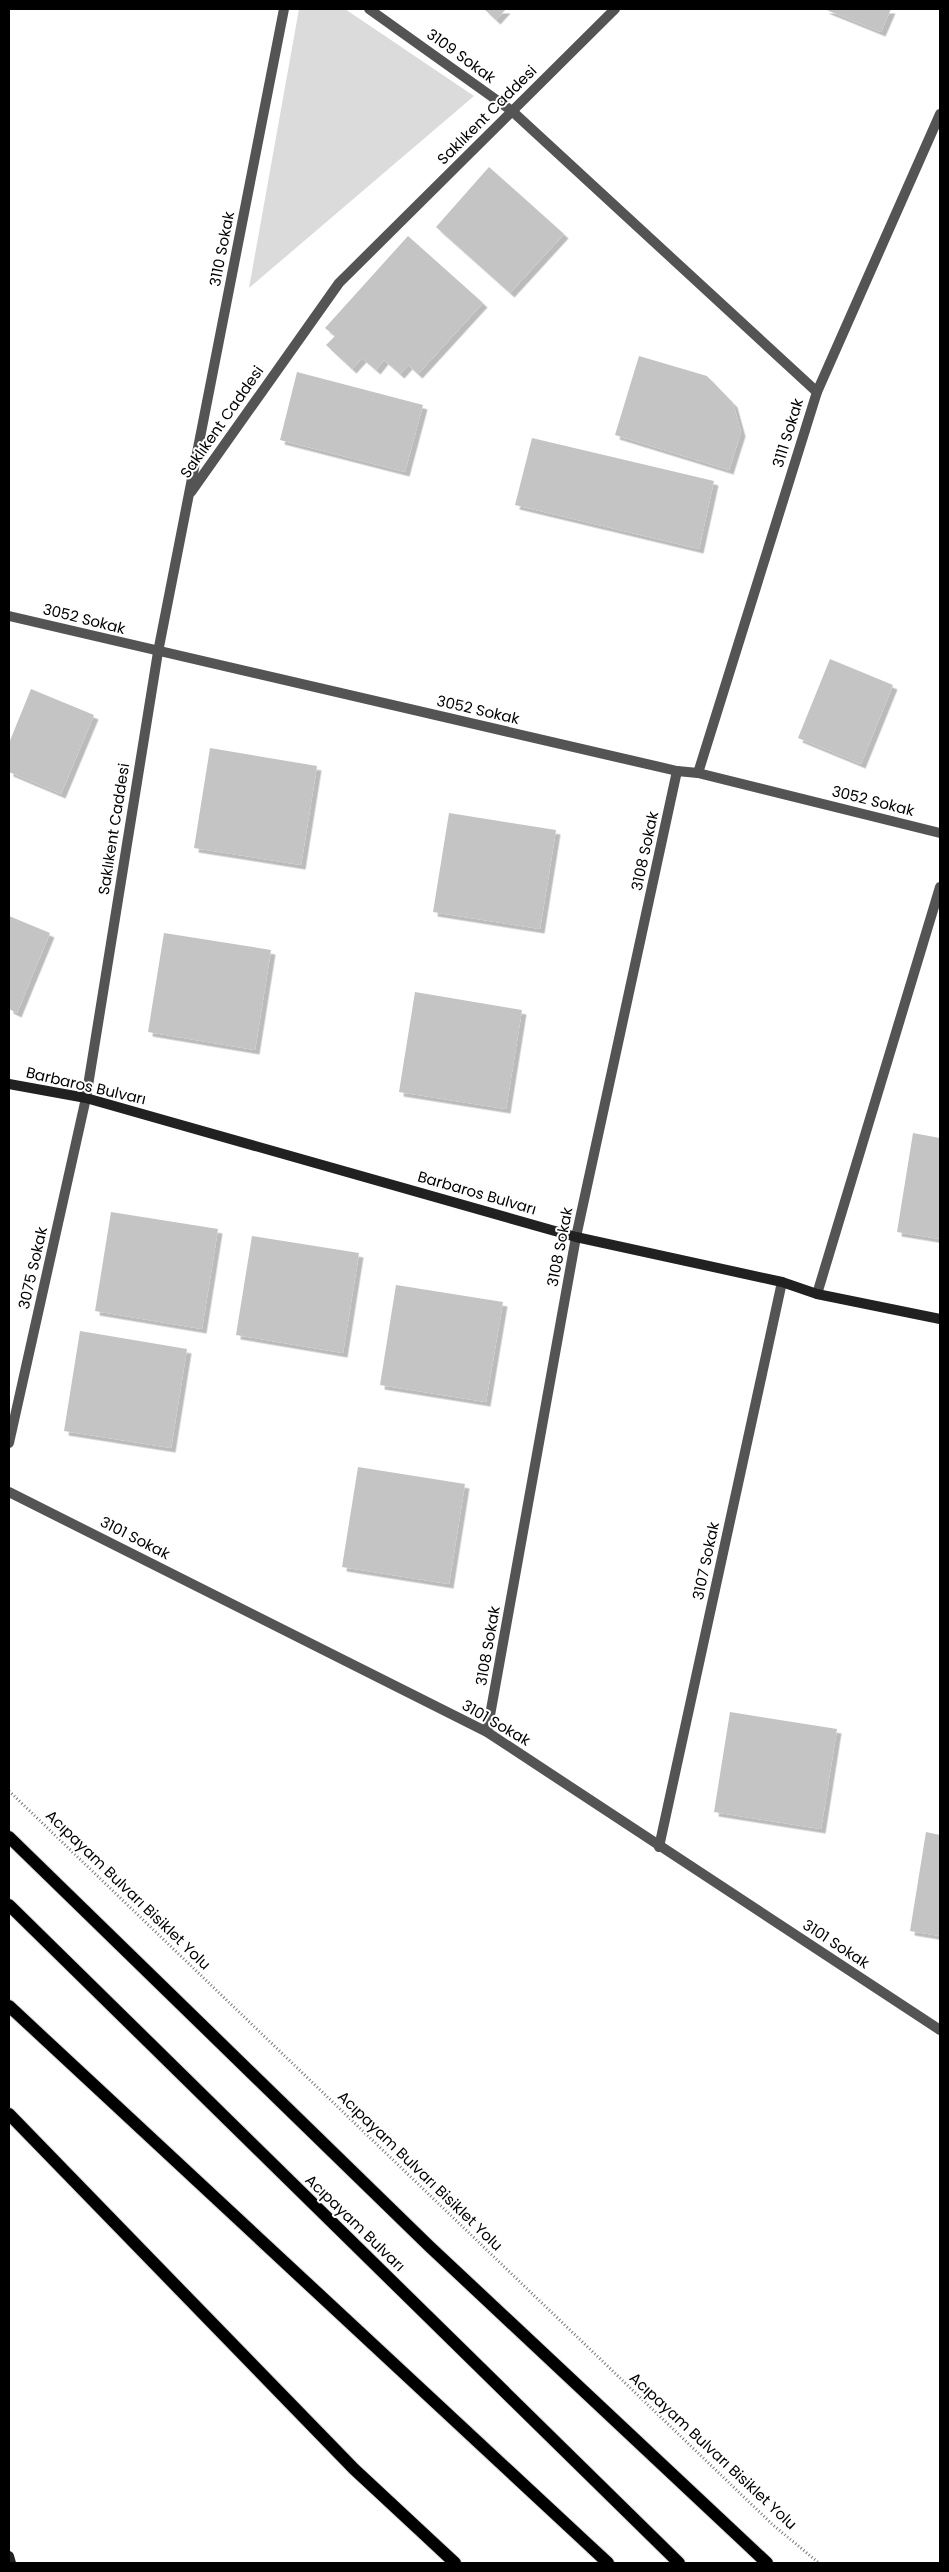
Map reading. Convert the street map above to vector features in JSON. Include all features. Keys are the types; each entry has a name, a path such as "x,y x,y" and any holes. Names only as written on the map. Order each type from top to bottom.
{"main road":[{"path":"9,1837 430,2246 767,2563"},
{"name":"Acıpayam Bulvarı","path":"9,1905 678,2563"},
{"path":"9,2006 608,2563"},
{"path":"9,2114 354,2469 455,2563"}],"street":[{"name":"3110 Sokak","path":"189,494 284,9"},
{"name":"3109 Sokak","path":"369,9 512,111 817,392"},
{"name":"Saklıkent Caddesi","path":"86,1098 158,652 189,494 339,283 615,9"},
{"name":"3111 Sokak","path":"698,773 817,392 940,114"},
{"name":"3052 Sokak","path":"9,616 677,772 698,773 940,833"},
{"name":"3108 Sokak","path":"487,1732 576,1237 677,772"},
{"path":"817,1294 940,887"},
{"name":"Barbaros Bulvarı","path":"9,1084 86,1098 576,1237 782,1282 817,1294 940,1319"},
{"name":"3075 Sokak","path":"9,1443 86,1098"},
{"name":"3107 Sokak","path":"659,1847 782,1282"},
{"name":"3101 Sokak","path":"9,1492 487,1732 659,1847 940,2030"},
{"path":"9,2556 11,2563"}],"path":[{"name":"Acıpayam Bulvarı Bisiklet Yolu","path":"9,1791 773,2525 819,2563"}],"shaded area":[{"path":"299,9 345,9 474,96 249,288"}],"building":[{"path":"484,9 506,9 496,20"},
{"path":"824,9 891,9 881,32"},
{"path":"489,167 564,234 510,293 436,227"},
{"path":"408,236 483,303 418,374 408,365 400,374 384,360 376,370 362,358 352,369 326,345 335,336 325,328"},
{"path":"639,356 707,376 733,403 741,432 729,470 615,435"},
{"path":"297,372 423,405 405,472 280,440"},
{"path":"532,438 714,481 699,549 515,505"},
{"path":"830,659 893,685 861,764 798,738"},
{"path":"31,689 94,715 61,794 9,772 9,743"},
{"path":"210,748 317,766 301,865 194,848"},
{"path":"449,813 556,830 540,929 433,912"},
{"path":"9,916 50,933 17,1013 9,1009"},
{"path":"164,933 271,950 255,1050 148,1032"},
{"path":"415,992 522,1010 506,1109 399,1092"},
{"path":"913,1133 940,1138 940,1239 897,1232"},
{"path":"111,1212 218,1229 202,1329 95,1311"},
{"path":"252,1236 359,1253 343,1353 236,1335"},
{"path":"396,1285 503,1302 486,1402 380,1385"},
{"path":"80,1331 187,1349 171,1448 64,1431"},
{"path":"358,1467 465,1484 449,1584 342,1567"},
{"path":"730,1712 837,1729 821,1829 714,1812"},
{"path":"926,1832 940,1835 940,1936 910,1931"}]}
